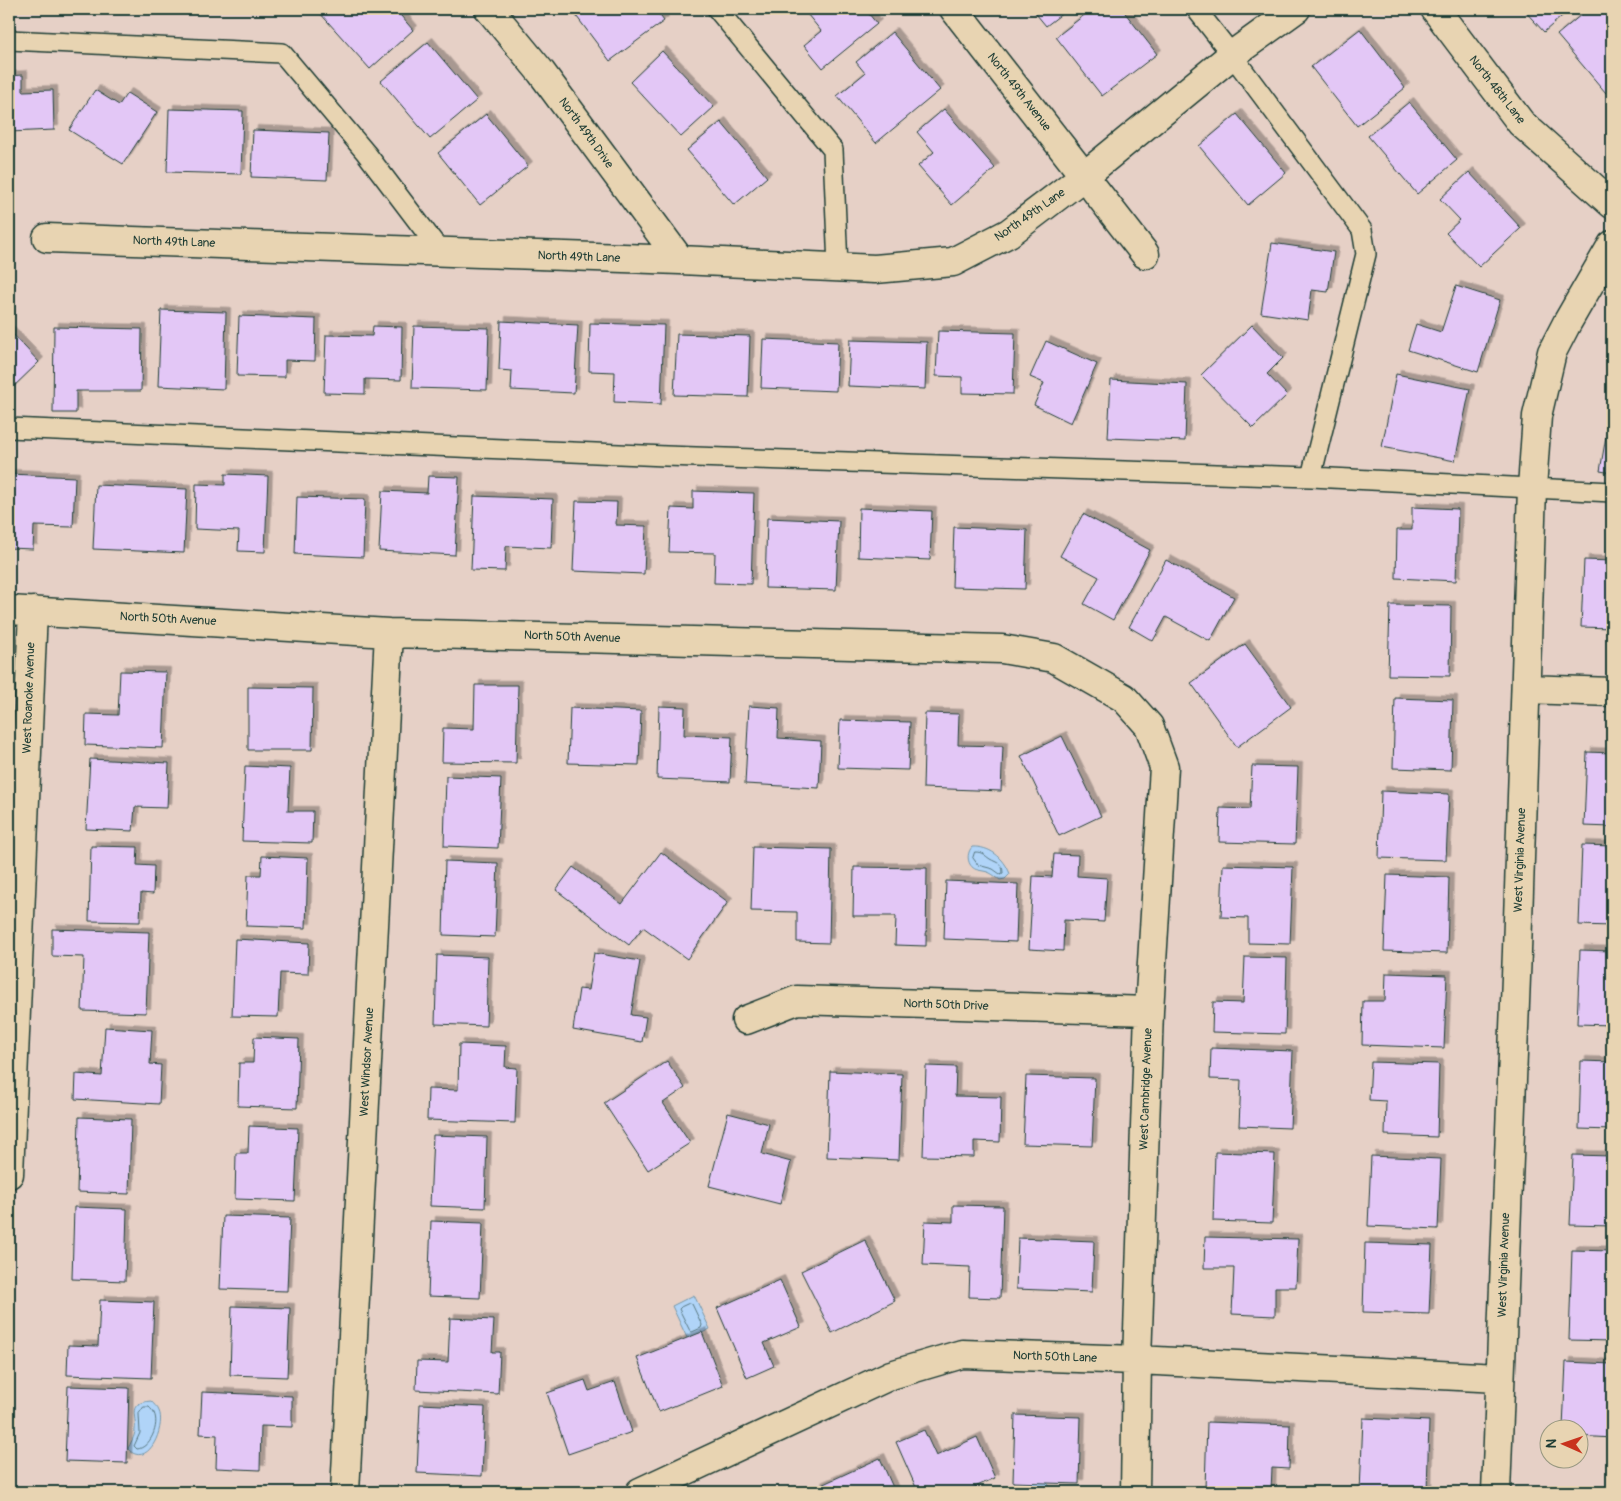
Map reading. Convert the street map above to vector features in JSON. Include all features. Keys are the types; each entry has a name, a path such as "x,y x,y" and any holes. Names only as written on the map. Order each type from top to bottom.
{"street":[{"name":"North 49th Drive","path":"489,9 541,72 680,260"},
{"name":"North 49th Avenue","path":"954,9 1084,176"},
{"name":"North 49th Lane","path":"47,238 680,260 875,269 953,262 1009,233 1084,176 1232,55 1296,9"},
{"name":"North 48th Lane","path":"1435,9 1521,124 1612,204"},
{"path":"1084,176 1145,254"},
{"name":"West Virginia Avenue","path":"1496,1492 1536,416 1552,352 1567,322 1612,245"},
{"name":"North 50th Avenue","path":"21,611 389,633 1002,649 1054,658 1124,698"},
{"name":"West Roanoke Avenue","path":"9,1174 21,611"},
{"name":"West Windsor Avenue","path":"345,1492 389,633"},
{"path":"1526,689 1612,692"},
{"name":"West Cambridge Avenue","path":"1124,698 1149,726 1164,767 1149,1011 1135,1492"},
{"name":"North 50th Drive","path":"746,1020 797,1000 1149,1011"},
{"name":"North 50th Lane","path":"640,1492 891,1376 962,1354 1138,1360 1499,1378"}],"lane":[{"path":"717,9 833,150 838,267"},
{"path":"1196,9 1362,230 1366,254 1310,477"},
{"path":"9,40 282,53 366,153 441,252"},
{"path":"9,428 676,456 1310,477 1612,492"}],"water":[{"path":"972,847 984,848 995,854 1004,862 1010,874 1005,879 1000,880 990,873 972,867 968,857"},
{"path":"694,1295 710,1329 688,1340 672,1306"},
{"path":"151,1401 158,1410 160,1417 159,1431 147,1452 141,1454 132,1453 128,1449 135,1433 135,1407 143,1402"},
{"path":"1033,1480 1045,1481 1054,1490 1053,1492 1026,1492"}],"building":[{"path":"322,9 395,9 413,30 370,69 319,12"},
{"path":"571,9 655,9 664,21 610,61"},
{"path":"803,9 865,9 877,24 823,68 804,45 821,31"},
{"path":"1032,9 1068,9 1046,26"},
{"path":"1092,9 1122,9 1157,54 1102,96 1056,37"},
{"path":"1523,9 1570,9 1544,32"},
{"path":"1588,9 1612,9 1612,88 1606,93 1557,35"},
{"path":"1360,29 1405,88 1357,126 1311,67"},
{"path":"892,32 940,90 876,143 837,96 865,73 856,62"},
{"path":"428,42 477,100 430,139 381,81"},
{"path":"662,51 714,107 681,137 630,82"},
{"path":"23,75 23,91 53,90 54,130 9,132 9,76"},
{"path":"95,90 119,105 127,93 157,112 123,164 69,130"},
{"path":"1409,102 1457,160 1417,194 1368,136"},
{"path":"169,109 243,111 241,174 167,172"},
{"path":"944,109 995,168 952,205 918,166 934,152 917,132"},
{"path":"486,114 528,166 480,205 438,153"},
{"path":"1237,114 1286,173 1248,205 1199,146"},
{"path":"721,122 767,177 734,205 687,150"},
{"path":"253,130 329,133 327,180 251,177"},
{"path":"1469,172 1521,228 1479,267 1446,233 1460,220 1440,199"},
{"path":"1272,243 1334,252 1328,292 1312,290 1308,320 1261,313"},
{"path":"1456,286 1500,300 1478,372 1408,350 1416,324 1441,332"},
{"path":"161,310 226,312 224,389 158,386"},
{"path":"239,316 316,319 315,361 285,360 285,377 237,376"},
{"path":"501,321 578,325 574,393 511,390 512,371 499,370"},
{"path":"590,323 664,325 661,404 614,402 615,372 589,371"},
{"path":"1252,325 1283,358 1267,374 1287,395 1253,428 1201,375"},
{"path":"373,326 402,327 401,380 365,379 365,394 324,393 326,335 372,336"},
{"path":"414,326 489,328 487,390 412,388"},
{"path":"54,327 142,329 141,391 76,391 76,413 53,413"},
{"path":"9,330 39,362 9,391"},
{"path":"938,331 1015,333 1013,394 962,393 962,377 936,376"},
{"path":"677,334 750,336 748,397 674,395"},
{"path":"763,339 838,342 836,391 761,388"},
{"path":"850,340 927,342 925,389 848,386"},
{"path":"1046,341 1097,364 1071,423 1034,405 1044,383 1030,377"},
{"path":"1396,374 1470,389 1455,461 1382,447"},
{"path":"1111,380 1187,384 1185,441 1108,438"},
{"path":"1612,402 1612,473 1600,471"},
{"path":"9,474 75,477 73,527 34,526 33,549 9,548"},
{"path":"225,474 268,476 265,552 238,551 239,531 195,529 196,484 225,485"},
{"path":"428,476 459,477 455,555 379,551 382,491 427,493"},
{"path":"96,485 187,489 184,553 93,549"},
{"path":"693,491 754,493 751,584 714,583 715,553 669,552 671,508 693,509"},
{"path":"474,496 553,499 551,548 506,546 505,571 471,570"},
{"path":"297,497 365,499 363,557 295,554"},
{"path":"576,501 617,502 616,525 646,526 644,574 573,571"},
{"path":"1412,507 1458,509 1456,581 1396,578 1397,530 1412,530"},
{"path":"859,508 932,511 930,560 858,557"},
{"path":"1083,514 1150,550 1113,620 1084,604 1099,577 1060,556"},
{"path":"767,518 839,521 836,590 765,588"},
{"path":"954,527 1027,530 1025,589 952,587"},
{"path":"1166,560 1234,597 1210,641 1166,617 1153,641 1129,627"},
{"path":"1584,560 1612,561 1612,628 1581,627"},
{"path":"1390,605 1451,606 1450,676 1388,675"},
{"path":"1245,644 1291,707 1237,747 1191,683"},
{"path":"120,671 166,672 163,748 85,745 86,714 118,715"},
{"path":"475,685 518,685 516,763 442,762 443,728 474,729"},
{"path":"248,687 313,688 312,750 248,750"},
{"path":"1395,698 1453,700 1451,770 1393,768"},
{"path":"659,706 685,707 684,735 732,737 730,782 657,779"},
{"path":"749,706 779,708 778,738 821,741 819,788 745,784"},
{"path":"570,708 641,711 639,765 568,763"},
{"path":"925,713 959,714 958,745 1003,746 1001,791 923,788"},
{"path":"840,720 910,722 908,770 838,768"},
{"path":"1062,736 1101,816 1059,836 1021,756"},
{"path":"1587,752 1612,753 1612,827 1584,826"},
{"path":"90,759 169,763 167,808 135,807 133,831 86,829"},
{"path":"245,766 290,768 288,811 313,811 312,843 242,841"},
{"path":"1252,766 1298,767 1295,844 1219,842 1220,808 1250,809"},
{"path":"446,776 501,778 498,848 444,846"},
{"path":"1381,791 1449,794 1446,860 1379,858"},
{"path":"1582,845 1612,846 1612,926 1579,925"},
{"path":"91,846 138,847 137,865 154,866 153,894 141,893 140,922 89,921"},
{"path":"753,847 831,849 829,943 797,942 797,912 751,911"},
{"path":"661,852 728,902 687,959 643,927 629,945 556,890 573,867 622,904"},
{"path":"1054,854 1078,855 1077,876 1107,878 1104,922 1064,920 1063,951 1029,949 1033,876 1052,877"},
{"path":"262,856 308,858 306,928 246,926 248,875 261,875"},
{"path":"445,861 498,863 495,937 443,935"},
{"path":"1223,865 1293,867 1290,944 1248,943 1248,918 1221,917"},
{"path":"854,867 927,868 926,946 895,945 896,916 853,916"},
{"path":"1387,875 1449,877 1447,953 1384,951"},
{"path":"946,881 1018,884 1016,942 944,939"},
{"path":"52,929 149,932 146,1013 82,1011 84,957 52,956"},
{"path":"235,939 309,943 308,974 280,973 278,1017 232,1016"},
{"path":"1580,950 1612,951 1612,1025 1577,1024"},
{"path":"594,953 640,961 631,1015 646,1017 642,1042 573,1030 579,989 588,990"},
{"path":"437,955 488,957 486,1026 435,1024"},
{"path":"1245,957 1287,958 1285,1034 1212,1032 1213,1002 1243,1003"},
{"path":"1386,973 1447,975 1444,1048 1362,1045 1363,1001 1385,1001"},
{"path":"105,1027 152,1030 150,1064 161,1065 159,1104 75,1099 76,1074 102,1076"},
{"path":"254,1037 299,1039 297,1108 238,1106 239,1063 253,1063"},
{"path":"459,1044 506,1046 505,1067 517,1068 515,1123 427,1120 428,1089 458,1090"},
{"path":"1211,1048 1293,1051 1290,1128 1239,1126 1241,1080 1210,1079"},
{"path":"667,1061 685,1088 663,1103 690,1143 648,1170 604,1103"},
{"path":"1581,1061 1612,1062 1612,1130 1579,1129"},
{"path":"1371,1062 1439,1064 1437,1137 1385,1135 1386,1101 1369,1100"},
{"path":"926,1066 956,1067 955,1096 1001,1097 1000,1142 974,1141 974,1157 923,1156"},
{"path":"830,1071 902,1074 899,1160 827,1157"},
{"path":"1026,1076 1095,1078 1092,1146 1023,1144"},
{"path":"728,1113 769,1124 762,1154 791,1162 780,1204 709,1186"},
{"path":"79,1117 131,1119 129,1194 77,1192"},
{"path":"249,1126 298,1128 295,1201 235,1199 236,1153 248,1153"},
{"path":"433,1135 487,1137 485,1208 430,1206"},
{"path":"1215,1152 1275,1154 1272,1223 1213,1221"},
{"path":"1573,1155 1612,1156 1612,1226 1570,1225"},
{"path":"1371,1156 1441,1159 1438,1229 1368,1226"},
{"path":"953,1205 1003,1206 1000,1298 969,1297 970,1267 923,1265 925,1221 953,1222"},
{"path":"74,1207 127,1209 125,1281 72,1279"},
{"path":"223,1216 290,1218 287,1291 220,1289"},
{"path":"431,1221 483,1223 480,1298 428,1296"},
{"path":"1205,1237 1298,1239 1296,1287 1275,1287 1275,1316 1232,1314 1234,1268 1204,1268"},
{"path":"1018,1238 1094,1241 1092,1292 1016,1289"},
{"path":"865,1240 895,1301 832,1333 801,1271"},
{"path":"1365,1243 1432,1245 1429,1314 1363,1312"},
{"path":"1572,1250 1612,1251 1612,1341 1569,1340"},
{"path":"780,1280 801,1327 764,1343 774,1366 747,1378 717,1308"},
{"path":"100,1300 154,1302 151,1378 67,1375 68,1345 98,1346"},
{"path":"232,1306 290,1308 287,1377 230,1375"},
{"path":"450,1318 494,1320 492,1352 500,1352 498,1394 416,1390 417,1361 448,1362"},
{"path":"702,1332 723,1386 659,1412 637,1358"},
{"path":"1566,1362 1612,1364 1612,1438 1588,1437 1588,1418 1563,1418"},
{"path":"585,1380 589,1391 615,1382 632,1432 568,1454 547,1393"},
{"path":"68,1386 129,1388 127,1463 65,1461"},
{"path":"202,1392 292,1396 292,1427 261,1426 260,1470 216,1468 217,1435 200,1434"},
{"path":"420,1404 485,1407 482,1476 417,1473"},
{"path":"1015,1415 1081,1417 1079,1484 1013,1482"},
{"path":"1363,1418 1429,1421 1427,1492 1360,1492"},
{"path":"1207,1422 1290,1425 1289,1469 1272,1468 1271,1491 1205,1489"},
{"path":"924,1430 936,1456 977,1437 995,1478 964,1492 918,1492 896,1442"},
{"path":"880,1458 895,1492 820,1492 817,1487"}]}
